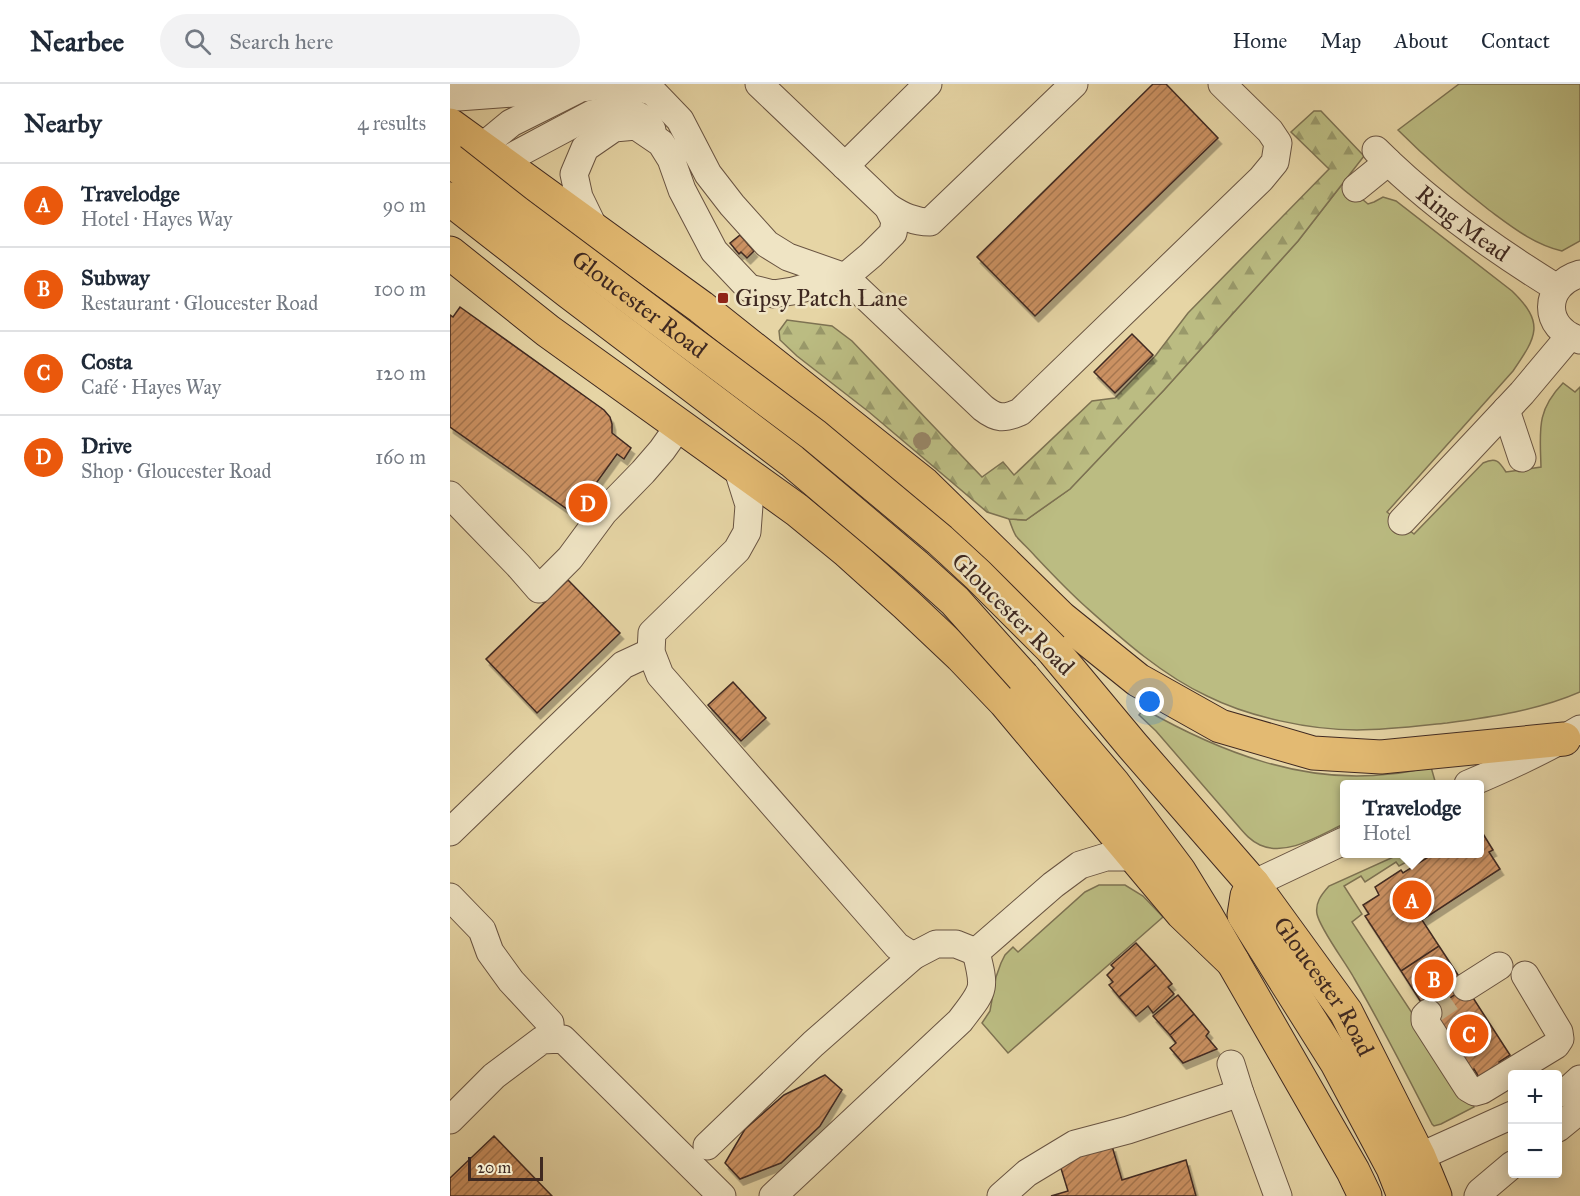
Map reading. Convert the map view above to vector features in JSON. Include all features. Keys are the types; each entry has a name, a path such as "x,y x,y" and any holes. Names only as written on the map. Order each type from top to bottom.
{"main road":[{"path":"450,125 459,176 454,216 467,242 508,298"},
{"path":"459,176 533,185"},
{"name":"Gloucester Road","path":"459,176 516,212 814,435 940,540 1052,648 1132,745 1253,884 1346,1012 1405,1174 1435,1196"},
{"name":"Gloucester Road","path":"459,176 569,292 792,461 899,551 955,601 1023,677 1113,783 1161,845 1233,962 1357,1188"},
{"path":"487,267 476,243 469,214 478,198 499,183 515,182 533,185 701,307 924,484 1061,618 1138,680 1220,726 1313,753 1381,757 1575,740"},
{"path":"450,253 548,331 797,510 907,605 1005,702 1182,913 1233,962"},
{"path":"450,276 548,331"},
{"path":"1357,1188 1365,1174 1405,1174"}],"street":[{"path":"450,96 613,84"},
{"path":"628,84 653,92 680,120 708,174 767,244 788,257 845,277 994,417 1008,417 1020,412 1261,179 1275,162 1278,143 1270,131 1222,84"},
{"path":"759,84 888,207 908,219 921,222 930,222 1074,84"},
{"path":"845,166 928,84"},
{"path":"459,176 511,123 581,88"},
{"path":"459,176 592,114 623,106 646,120 661,143 671,159 682,190 714,251 749,288 773,294 845,277 893,233 895,221 888,207"},
{"path":"595,230 579,197 574,174 585,148 614,128 636,126 661,143"},
{"name":"Ring Mead","path":"1356,188 1382,156 1428,198 1473,233 1557,288"},
{"path":"1402,521 1574,339 1560,330 1554,321 1552,298 1557,288 1568,277 1580,274"},
{"path":"1506,410 1522,458"},
{"path":"450,495 539,589 570,558 604,512 643,472 679,426"},
{"path":"737,467 749,505 747,532 737,550 652,633 651,652 660,675 897,946 913,956"},
{"path":"450,832 623,665 651,652"},
{"path":"1478,780 1575,740"},
{"path":"1253,884 1340,844"},
{"path":"976,952 1053,885 1080,865 1106,857 1136,857"},
{"path":"450,897 482,930 490,952 511,981 550,1023 550,1039"},
{"path":"707,1146 813,1044 913,956 936,944 956,944 976,952"},
{"path":"773,1196 960,1021 981,992 983,977 976,952"},
{"path":"1466,987 1499,966"},
{"path":"1428,1013 1425,1021 1468,1088 1475,1092 1482,1090 1556,1045 1560,1039 1559,1032 1525,975"},
{"path":"450,1120 494,1076 542,1040 563,1039 722,1196"},
{"path":"1232,1064 1240,1093 1278,1196"},
{"path":"1562,1092 1580,1079"},
{"path":"1001,1196 1027,1173 1075,1144 1128,1130 1240,1093"},
{"path":"1562,1124 1580,1110"},
{"path":"1405,1174 1508,1117"},
{"path":"1478,1196 1508,1168"}],"green space":[{"path":"1459,84 1580,84 1580,241 1562,251 1523,234 1465,191 1398,130"},
{"path":"1314,111 1321,111 1364,156 1298,241 1164,390 1070,489 1026,520 1009,519 987,512 780,340 779,331 787,320 832,326 852,341 982,477 1003,462 1014,475 1092,401 1115,398 1156,355 1188,313 1329,169 1291,132"},
{"path":"1343,183 1368,204 1383,197 1396,201 1512,291 1523,302 1533,321 1532,339 1513,371 1387,512 1414,534 1483,463 1491,460 1497,461 1506,472 1541,467 1540,432 1548,403 1563,383 1575,392 1580,387 1580,692 1548,704 1498,715 1391,729 1320,728 1261,716 1190,688 1144,656 1073,595 1018,539 1014,532 1009,519 1026,520 1070,489 1164,390 1298,241"},
{"path":"1144,709 1231,751 1293,769 1357,776 1400,773 1431,767 1435,780 1340,780 1340,826 1292,847 1270,848 1260,845 1244,832 1156,731 1139,715"},
{"path":"1391,858 1414,858 1399,866 1396,862 1365,882 1361,876 1344,886 1362,914 1352,922 1474,1107 1441,1124 1434,1126 1432,1124 1374,1014 1319,920 1317,906 1319,899 1329,886"},
{"path":"1099,885 1125,885 1143,896 1163,917 1008,1053 982,1023 990,1011 996,977 1005,955 1013,947 1018,952 1085,892"}],"building":[{"path":"1153,84 1166,84 1218,138 1035,316 977,257"},
{"path":"740,235 754,251 747,258 741,252 739,254 730,243"},
{"path":"460,307 604,410 610,417 612,433 631,448 624,459 617,454 574,514 450,427 450,315 453,317"},
{"path":"1132,334 1153,355 1115,393 1094,372"},
{"path":"568,580 620,633 537,713 486,659"},
{"path":"733,682 766,718 741,741 708,705"},
{"path":"1484,835 1493,850 1489,852 1500,869 1422,920 1439,946 1401,971 1365,916 1369,914 1363,905 1379,895 1375,887 1401,870 1403,873 1427,858 1484,858"},
{"path":"1136,943 1156,965 1119,997 1109,985 1113,982 1107,975 1114,968 1111,965"},
{"path":"1439,946 1466,987 1428,1013 1401,971"},
{"path":"1156,965 1172,984 1168,987 1174,994 1153,1013 1148,1006 1136,1016 1119,997"},
{"path":"1466,987 1510,1055 1499,1062 1501,1066 1480,1079 1474,1069 1467,1073 1428,1013"},
{"path":"1178,995 1194,1014 1170,1035 1153,1016"},
{"path":"1194,1014 1209,1032 1206,1036 1217,1049 1183,1063 1170,1048 1176,1043 1170,1035"},
{"path":"825,1075 842,1090 820,1126 781,1163 740,1179 725,1163 745,1129 784,1095"},
{"path":"494,1136 552,1196 450,1196 450,1178"},
{"path":"1112,1146 1122,1180 1186,1160 1196,1196 1051,1196 1068,1191 1059,1162"}],"tunnel":[{"path":"1428,1013 1466,987"}],"place":[{"name":"Gipsy Patch Lane","path":"723,298"},
{"name":"Drive","path":"588,503"},
{"name":"Travelodge","path":"1412,900"},
{"name":"Subway","path":"1434,979"},
{"name":"Costa","path":"1469,1034"}]}
